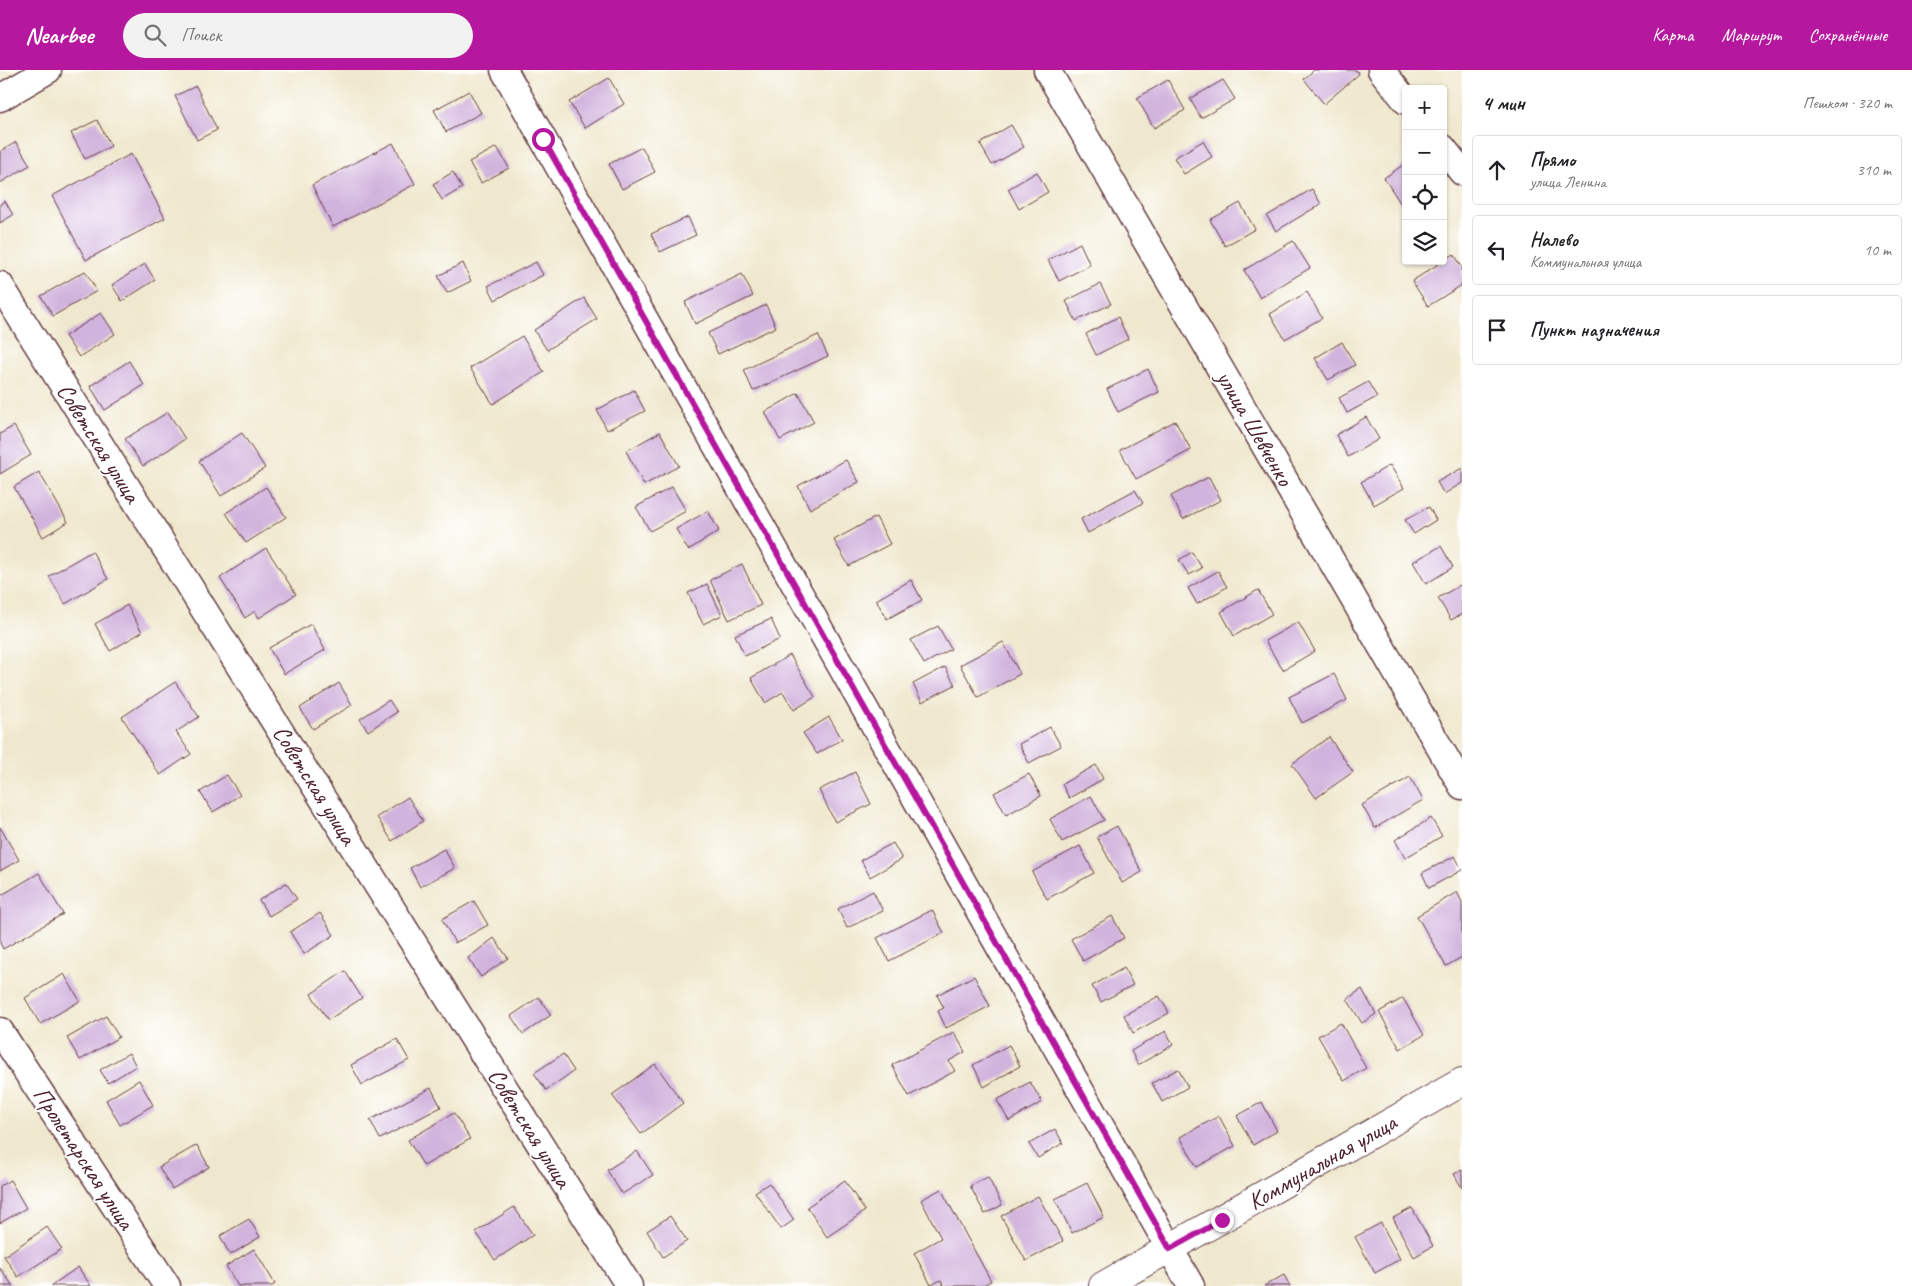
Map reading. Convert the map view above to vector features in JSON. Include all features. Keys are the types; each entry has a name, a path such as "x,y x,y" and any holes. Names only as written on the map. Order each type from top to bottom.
{"street":[{"path":"0,98 48,70"},
{"path":"504,70 1191,1286"},
{"name":"улица Шевченко","path":"1047,70 1462,786"},
{"path":"1381,70 1402,96"},
{"path":"1447,153 1462,172"},
{"name":"Советская улица","path":"0,285 629,1286"},
{"name":"Пролетарская улица","path":"0,1031 167,1286"},
{"name":"Коммунальная улица","path":"1103,1286 1462,1082"}],"building":[{"path":"1314,70 1356,70 1359,74 1324,104 1304,79"},
{"path":"609,78 624,104 585,128 569,102"},
{"path":"1168,80 1185,110 1154,128 1137,98"},
{"path":"1223,80 1235,99 1201,118 1190,99"},
{"path":"196,86 217,130 197,140 175,96"},
{"path":"469,91 481,113 446,132 434,110"},
{"path":"97,120 111,146 85,159 71,133"},
{"path":"1011,125 1024,147 992,165 980,144"},
{"path":"1203,141 1212,157 1184,174 1174,158"},
{"path":"16,142 30,165 0,183 0,152"},
{"path":"393,143 415,184 333,227 312,185"},
{"path":"497,147 509,168 481,183 469,162"},
{"path":"642,147 655,172 622,189 609,164"},
{"path":"131,154 165,218 86,260 52,196"},
{"path":"1402,166 1401,204 1384,178"},
{"path":"453,172 462,188 442,200 433,184"},
{"path":"1037,172 1048,192 1019,209 1008,189"},
{"path":"1312,189 1321,204 1276,231 1267,216"},
{"path":"5,201 13,215 0,223 0,204"},
{"path":"1240,203 1255,229 1225,246 1210,220"},
{"path":"688,217 696,235 660,252 651,234"},
{"path":"1293,241 1310,268 1260,298 1244,270"},
{"path":"1080,243 1090,265 1059,281 1048,260"},
{"path":"1454,254 1462,267 1462,285 1428,306 1412,281 1437,265 1447,265 1447,258"},
{"path":"536,262 543,275 495,300 488,286"},
{"path":"463,263 471,281 447,293 438,276"},
{"path":"145,264 155,280 122,301 112,285"},
{"path":"85,271 97,291 53,316 41,296"},
{"path":"742,274 753,296 695,324 685,302"},
{"path":"1100,284 1111,304 1076,321 1066,301"},
{"path":"1307,292 1322,318 1285,339 1270,314"},
{"path":"584,298 597,319 547,350 534,330"},
{"path":"766,305 776,327 718,354 708,333"},
{"path":"101,313 115,334 79,357 65,336"},
{"path":"1118,317 1128,339 1096,355 1086,334"},
{"path":"818,335 828,356 753,391 744,370"},
{"path":"522,336 544,372 493,404 470,368"},
{"path":"1342,342 1355,365 1328,380 1315,358"},
{"path":"129,361 144,385 105,410 90,386"},
{"path":"1148,369 1159,392 1118,412 1107,389"},
{"path":"1368,382 1377,397 1347,413 1339,398"},
{"path":"634,390 645,411 607,430 597,410"},
{"path":"798,393 814,422 780,440 765,412"},
{"path":"168,412 185,439 143,466 125,439"},
{"path":"1366,417 1379,439 1348,457 1336,435"},
{"path":"1175,421 1191,450 1136,479 1120,450"},
{"path":"14,426 31,455 0,474 0,434"},
{"path":"660,432 679,466 644,485 626,451"},
{"path":"242,433 265,468 221,496 199,461"},
{"path":"846,460 859,482 810,509 798,486"},
{"path":"1390,465 1404,488 1374,505 1361,482"},
{"path":"1462,468 1462,483 1444,494 1437,482"},
{"path":"39,472 68,522 43,537 14,487"},
{"path":"1209,477 1221,500 1183,519 1171,496"},
{"path":"266,487 286,517 246,543 226,513"},
{"path":"672,487 686,511 650,531 636,507"},
{"path":"1135,490 1143,503 1088,533 1081,519"},
{"path":"1429,507 1436,520 1414,534 1405,520"},
{"path":"708,511 719,531 688,550 676,529"},
{"path":"876,517 890,544 849,566 834,540"},
{"path":"1441,546 1453,567 1426,584 1413,562"},
{"path":"266,548 296,594 259,618 255,611 245,618 220,578"},
{"path":"92,551 108,579 65,604 49,576"},
{"path":"1192,552 1202,568 1189,575 1179,560"},
{"path":"742,564 761,605 729,620 710,580"},
{"path":"1218,571 1227,587 1197,604 1188,588"},
{"path":"911,580 922,600 887,619 876,600"},
{"path":"707,584 722,615 703,624 688,593"},
{"path":"1462,584 1462,614 1451,620 1438,598"},
{"path":"1258,590 1272,614 1234,636 1221,612"},
{"path":"127,605 142,632 110,651 95,624"},
{"path":"771,619 780,639 745,656 735,635"},
{"path":"1298,622 1315,651 1283,670 1265,641"},
{"path":"311,624 325,650 284,674 269,648"},
{"path":"938,626 951,649 924,664 911,640"},
{"path":"1003,642 1020,674 978,697 960,665"},
{"path":"790,655 815,697 794,710 783,692 765,703 751,678"},
{"path":"945,667 955,685 922,702 913,684"},
{"path":"1334,674 1347,700 1302,723 1289,697"},
{"path":"175,682 199,717 176,732 191,754 160,775 122,717"},
{"path":"339,683 352,705 313,729 300,708"},
{"path":"389,700 397,712 368,731 360,719"},
{"path":"829,717 842,739 817,754 803,733"},
{"path":"1050,727 1061,746 1029,763 1019,744"},
{"path":"1329,737 1353,772 1316,798 1292,764"},
{"path":"1096,765 1103,779 1069,798 1062,784"},
{"path":"855,772 871,804 835,822 819,790"},
{"path":"1029,774 1041,796 1006,815 994,793"},
{"path":"227,775 240,795 213,812 200,792"},
{"path":"1410,777 1423,800 1375,828 1362,805"},
{"path":"1091,796 1104,820 1062,842 1050,819"},
{"path":"408,797 423,821 392,841 377,817"},
{"path":"1431,818 1442,836 1405,858 1395,840"},
{"path":"1117,826 1142,872 1122,883 1097,837"},
{"path":"0,827 19,860 0,871"},
{"path":"893,843 902,859 870,877 861,860"},
{"path":"1080,846 1094,873 1047,899 1032,872"},
{"path":"444,849 455,868 420,887 410,868"},
{"path":"1455,856 1462,870 1429,888 1422,873"},
{"path":"39,873 63,914 3,949 0,943 0,896"},
{"path":"286,883 297,899 269,916 259,900"},
{"path":"873,891 883,911 847,928 838,909"},
{"path":"1457,892 1462,902 1462,957 1446,966 1417,916"},
{"path":"474,901 488,925 455,943 442,919"},
{"path":"932,910 944,933 889,961 877,938"},
{"path":"320,913 334,935 304,954 290,932"},
{"path":"1112,916 1124,938 1083,961 1071,939"},
{"path":"494,938 508,958 481,977 468,958"},
{"path":"1124,968 1133,985 1101,1002 1092,986"},
{"path":"345,971 362,998 328,1020 311,994"},
{"path":"64,974 80,1001 40,1024 25,998"},
{"path":"974,976 990,1006 946,1028 938,1011 944,1008 937,995"},
{"path":"1362,989 1376,1014 1362,1023 1347,999"},
{"path":"1159,996 1169,1013 1133,1033 1124,1015"},
{"path":"539,997 551,1015 523,1034 511,1016"},
{"path":"1403,998 1424,1035 1400,1049 1379,1012"},
{"path":"106,1016 119,1037 80,1060 67,1038"},
{"path":"1341,1023 1366,1068 1344,1081 1318,1036"},
{"path":"1166,1031 1173,1045 1138,1065 1131,1051"},
{"path":"954,1032 965,1052 949,1061 955,1071 909,1096 892,1065"},
{"path":"397,1039 409,1060 362,1085 351,1065"},
{"path":"1009,1045 1020,1066 984,1087 973,1065"},
{"path":"129,1053 136,1066 108,1083 100,1070"},
{"path":"563,1054 574,1071 546,1090 534,1073"},
{"path":"655,1064 683,1103 641,1134 612,1095"},
{"path":"1178,1069 1188,1087 1162,1102 1152,1083"},
{"path":"139,1080 153,1105 120,1125 106,1100"},
{"path":"1030,1082 1042,1102 1009,1121 997,1100"},
{"path":"431,1088 441,1107 380,1139 370,1120"},
{"path":"1262,1102 1277,1131 1253,1145 1237,1116"},
{"path":"454,1113 470,1139 424,1166 408,1140"},
{"path":"1219,1116 1235,1146 1197,1167 1180,1137"},
{"path":"1055,1129 1063,1143 1038,1158 1029,1144"},
{"path":"197,1145 209,1167 172,1189 159,1167"},
{"path":"637,1151 653,1175 622,1194 607,1170"},
{"path":"1462,1170 1462,1188 1454,1174"},
{"path":"988,1177 1002,1205 985,1214 970,1186"},
{"path":"10,1180 26,1208 0,1223 0,1186"},
{"path":"845,1181 865,1211 827,1237 807,1207"},
{"path":"769,1183 794,1220 781,1229 755,1192"},
{"path":"1087,1183 1104,1217 1072,1233 1055,1199"},
{"path":"941,1189 991,1281 981,1286 944,1286 941,1280 931,1285 914,1253 941,1238 921,1200"},
{"path":"1038,1196 1063,1241 1026,1261 1001,1216"},
{"path":"514,1207 533,1235 495,1260 476,1232"},
{"path":"1412,1208 1433,1246 1414,1257 1393,1218"},
{"path":"670,1216 687,1241 663,1257 647,1231"},
{"path":"249,1219 260,1237 230,1255 220,1236"},
{"path":"1381,1223 1400,1259 1375,1273 1355,1237"},
{"path":"47,1227 62,1249 18,1277 4,1256"},
{"path":"254,1249 275,1284 272,1286 238,1286 226,1266"},
{"path":"78,1267 91,1286 51,1286"},
{"path":"0,1268 13,1286 0,1286"},
{"path":"1284,1275 1290,1286 1264,1286"}],"route":[{"path":"543,139 1170,1249 1222,1220"}]}
